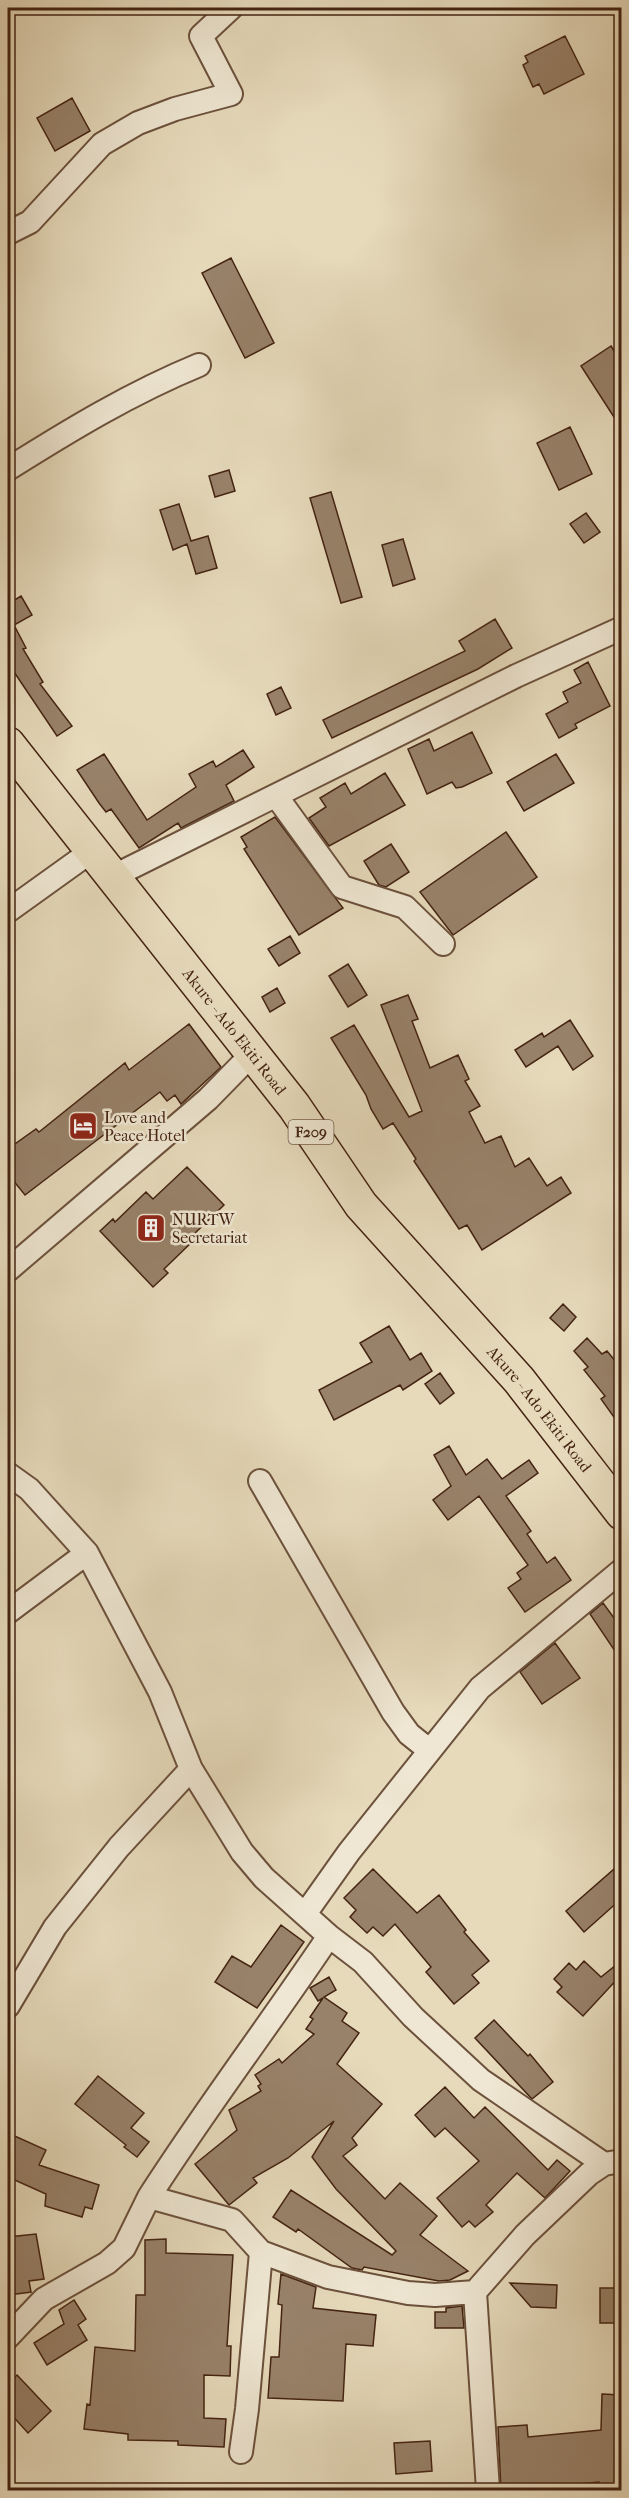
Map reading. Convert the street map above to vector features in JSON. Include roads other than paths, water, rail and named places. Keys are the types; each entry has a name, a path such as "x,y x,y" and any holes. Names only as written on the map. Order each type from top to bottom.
{"main road":[{"name":"Akure - Ado Ekiti Road","path":"8,744 294,1106 361,1205 519,1380 619,1505"}],"street":[{"path":"8,233 30,222 102,144 138,123 175,109 231,94 201,36 231,8"},
{"path":"8,469 80,423 154,384 199,365"},
{"path":"112,878 516,676 621,628"},
{"path":"277,797 342,887 405,907 442,944"},
{"path":"8,911 93,850"},
{"path":"8,1270 192,1113 252,1054"},
{"path":"8,1474 28,1489 87,1553 160,1692 190,1769 242,1852 264,1878 328,1936 363,1962 413,2017 481,2080 613,2163"},
{"path":"260,1481 393,1712 409,1734 429,1750"},
{"path":"8,1612 87,1553"},
{"path":"305,1914 349,1852 480,1688 621,1570"},
{"path":"8,2006 55,1927 119,1847 190,1769"},
{"path":"8,2337 44,2299 107,2263 124,2248 149,2197 231,2075 269,2027 328,1936"},
{"path":"149,2197 232,2220 261,2252 328,2277 367,2286 435,2295 475,2292 525,2235 589,2174 613,2163"},
{"path":"241,2452 261,2252"},
{"path":"475,2292 488,2490"}],"place":[{"name":"Love and Peace Hotel","path":"83,1126"},
{"name":"NURTW Secretariat","path":"151,1228"}]}
